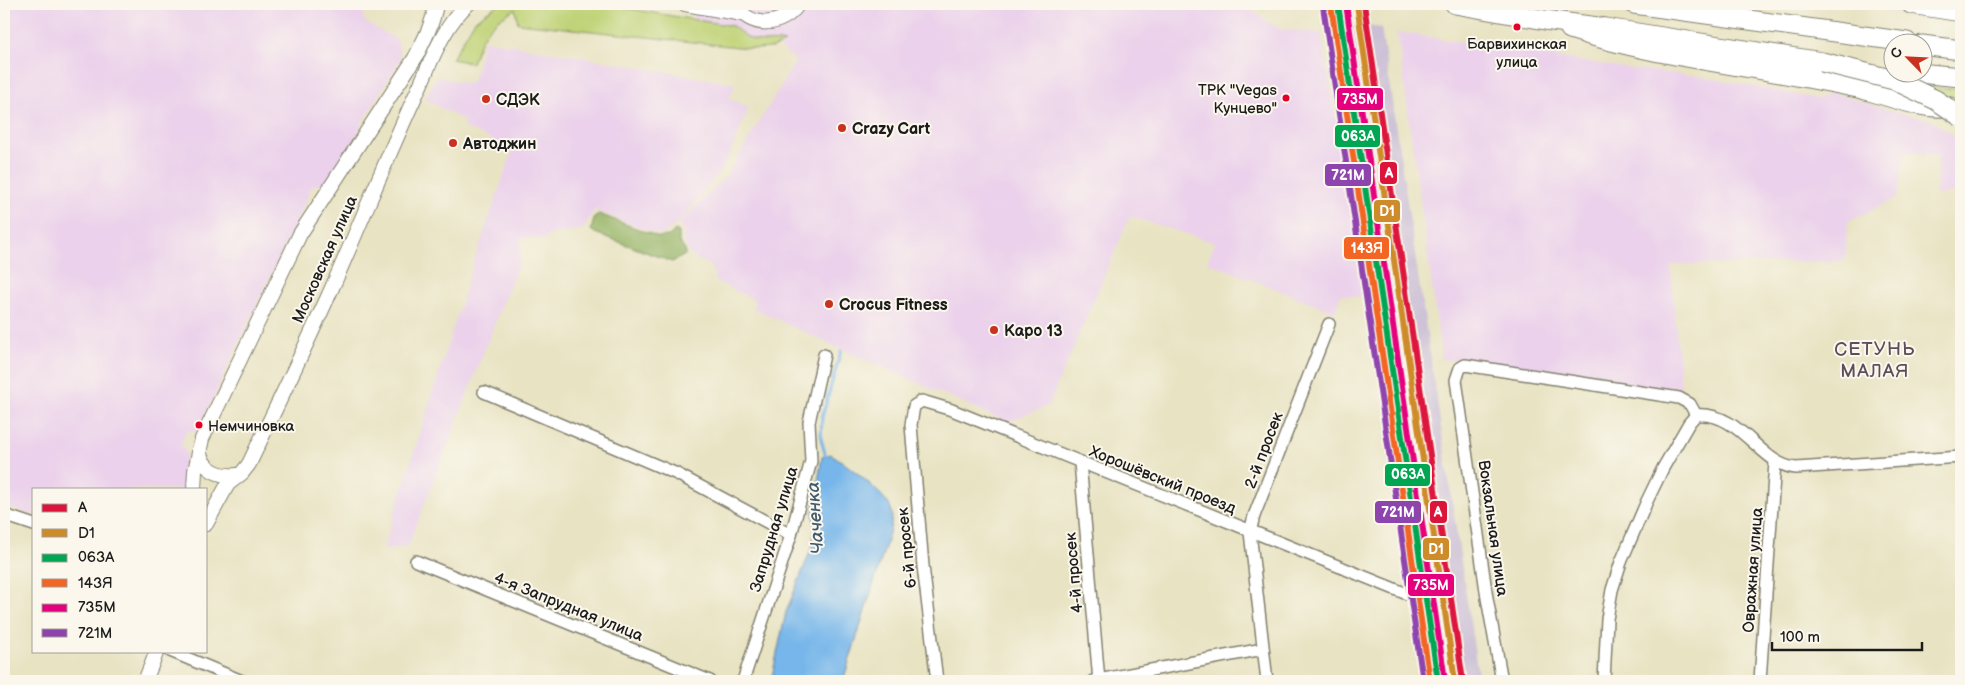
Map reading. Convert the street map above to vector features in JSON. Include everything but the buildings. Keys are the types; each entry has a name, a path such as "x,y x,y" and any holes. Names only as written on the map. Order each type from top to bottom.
{"main road":[{"path":"1455,4 1545,20 1882,70"},
{"path":"1634,4 1882,39"},
{"path":"1911,4 1961,12"},
{"path":"1545,20 1637,48 1693,60 1818,80 1865,90 1915,105 1943,108 1961,106"},
{"path":"1932,46 1961,50"},
{"path":"1822,62 1894,80 1936,100 1961,117"},
{"path":"1932,74 1961,77"}],"street":[{"path":"437,4 441,16 446,20 454,19"},
{"name":"Московская улица","path":"194,488 199,448 206,430 291,251 415,58 429,30 437,4"},
{"name":"Московская улица","path":"208,520 221,494 237,475 246,469 256,450 331,290 396,136 435,52 454,19 468,4"},
{"path":"685,4 738,9 762,23 775,22 788,16 798,4"},
{"name":"2-й просек","path":"1267,681 1250,532 1254,516 1329,324"},
{"name":"Запрудная улица","path":"743,681 791,535 811,461 809,422 824,354"},
{"name":"Вокзальная улица","path":"1502,681 1487,598 1456,380 1460,368 1465,365 1679,398 1690,404 1696,415"},
{"path":"484,392 677,474 791,535"},
{"name":"Хорошёвский проезд","path":"912,411 917,403 926,402 952,410 1406,594"},
{"name":"6-й просек","path":"912,411 911,425 923,566 937,681"},
{"path":"1604,681 1607,619 1612,590 1621,562 1663,468 1689,423 1696,415 1717,416 1736,427 1771,456 1775,462 1786,467 1796,468 1961,457"},
{"path":"199,448 202,462 207,467 221,474 237,475"},
{"name":"4-й просек","path":"1080,462 1096,681"},
{"name":"Овражная улица","path":"1760,681 1775,462"},
{"path":"4,514 32,524"},
{"name":"4-я Запрудная улица","path":"416,561 710,681"},
{"path":"1096,681 1263,649"},
{"path":"145,681 157,652"},
{"path":"172,652 242,681"}],"shaded area":[{"path":"4,4 362,4 364,21 397,40 401,58 359,128 360,130 324,186 313,185 197,432 187,431 181,445 187,454 182,470 189,473 186,488 32,488 32,515 4,506"},
{"path":"701,4 1241,4 1279,29 1321,33 1366,297 1341,295 1335,312 1207,262 1215,243 1130,216 1048,406 1007,422 823,341 753,308 756,301 716,281 711,266 691,256 683,239 684,232 679,226 682,220 727,175 796,61 775,43 746,47 689,21 700,10"},
{"path":"1326,20 1381,28 1479,681 1424,681 1412,563 1398,473 1401,472"},
{"path":"1397,32 1631,69 1699,76 1819,99 1831,92 1896,112 1932,120 1961,142 1961,192 1936,195 1938,155 1905,152 1897,198 1848,221 1845,261 1671,265 1681,393 1442,359"},
{"path":"484,40 735,84 729,99 749,107 725,165 679,222 661,235 594,210 583,229 549,235 545,239 521,238 519,253 522,254 408,546 383,550 476,255 513,149 463,127 465,121 425,99 437,77 470,84 476,71"}],"green space":[{"path":"499,4 600,4 733,26 753,40 785,43 772,48 756,49 518,23 515,9 498,20 487,31 479,44 472,63 452,59 475,20"},
{"path":"750,4 780,4 765,9"},
{"path":"1924,86 1961,90 1961,100 1952,101"},
{"path":"599,214 659,237 669,236 675,230 679,232 679,242 685,250 685,255 672,262 595,233 591,230 595,216"}],"water":[{"path":"831,454 864,479 888,503 892,517 887,541 843,681 771,681 786,612 812,547 815,528 813,512 822,457"}],"waterway":[{"name":"Чаченка","path":"826,457 821,439 822,417 841,351"}],"transit line":[{"name":"063А","path":"1338,4 1438,681"},
{"name":"735М","path":"1346,4 1445,680"},
{"name":"A","path":"1364,4 1463,681"},
{"name":"143Я","path":"1331,5 1430,681"},
{"name":"D1","path":"1357,5 1455,681"},
{"name":"721М","path":"1323,6 1423,681"}],"place":[{"name":"Барвихинская улица","path":"1517,27"},
{"name":"ТРК \"Vegas Кунцево\"","path":"1286,98"},
{"name":"СДЭК","path":"486,99"},
{"name":"Crazy Cart","path":"842,128"},
{"name":"Автоджин","path":"453,143"},
{"name":"Crocus Fitness","path":"829,304"},
{"name":"Каро 13","path":"994,330"},
{"name":"Немчиновка","path":"199,425"}],"district":[{"name":"СЕТУНЬ МАЛАЯ","path":"1875,359"}]}
